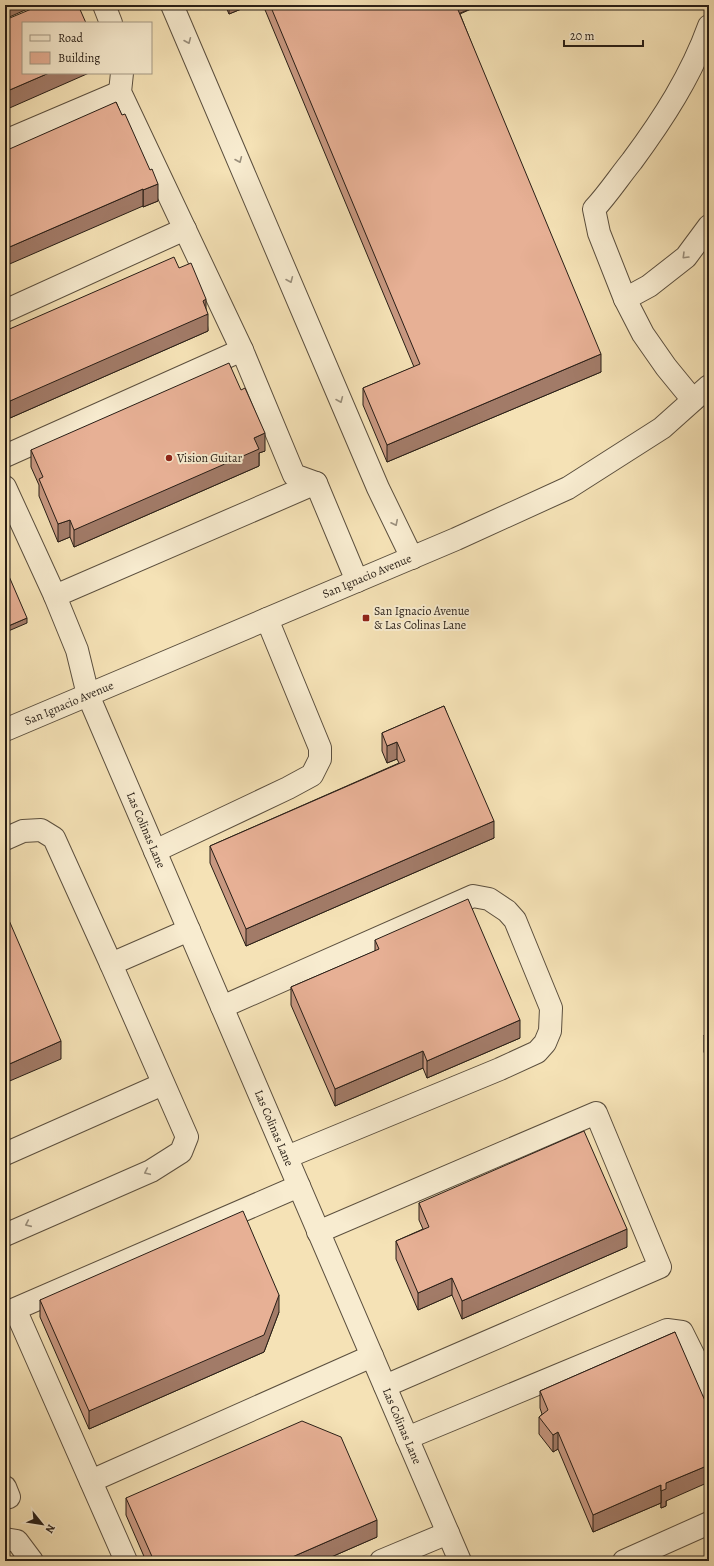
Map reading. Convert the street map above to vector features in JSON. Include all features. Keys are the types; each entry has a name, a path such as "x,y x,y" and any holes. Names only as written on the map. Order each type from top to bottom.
{"street":[{"path":"104,5 111,22"},
{"path":"172,5 378,488 412,558"},
{"path":"693,400 666,367 643,334 625,299 599,233 594,209 660,122 701,49 709,26"},
{"path":"5,141 121,82 185,229 242,350 294,474 316,483 357,581"},
{"path":"625,299 649,286 686,256 709,226"},
{"path":"5,310 185,229"},
{"path":"5,456 242,350"},
{"name":"San Ignacio Avenue","path":"5,730 412,558 568,488 662,428 709,386"},
{"path":"55,596 316,483"},
{"name":"Las Colinas Lane","path":"5,487 78,650 88,695 460,1561"},
{"path":"155,851 288,788 312,775 320,759 320,748 267,618"},
{"path":"5,839 23,831 41,830 54,838 187,1137 181,1152 151,1170 5,1234"},
{"path":"222,1007 473,896 489,899 507,911 515,920 552,1008 550,1031 546,1043 537,1052 500,1069 287,1156"},
{"path":"110,964 189,930"},
{"path":"5,1154 163,1084"},
{"path":"318,1232 596,1113 660,1267 385,1386"},
{"path":"126,1561 15,1309 299,1186"},
{"path":"407,1438 667,1330 682,1332 709,1386"},
{"path":"91,1480 372,1356"},
{"path":"624,1561 709,1523"},
{"path":"381,1561 448,1533"},
{"path":"5,1539 18,1541 32,1561"}],"building":[{"path":"41,5 70,5 71,7 78,5 86,22 22,22 22,74 47,74 5,92 5,20"},
{"path":"270,5 456,5 601,354 387,445 363,388 420,364"},
{"path":"116,102 122,115 125,114 150,170 152,169 158,184 143,189 5,249 5,151"},
{"path":"174,257 179,268 191,263 206,299 203,301 208,314 10,401 5,390 5,331"},
{"path":"229,363 241,390 245,388 265,433 254,438 259,449 74,530 70,520 58,524 39,479 43,477 31,450"},
{"path":"5,567 27,618 6,627 5,625"},
{"path":"444,706 494,821 246,929 210,846 405,761 397,742 387,746 382,733"},
{"path":"468,899 520,1020 427,1061 423,1051 335,1089 291,987 379,949 375,940"},
{"path":"5,911 61,1041 5,1066"},
{"path":"709,1033 709,1045 704,1035"},
{"path":"584,1131 627,1229 462,1301 452,1278 418,1293 396,1241 429,1227 419,1203"},
{"path":"243,1211 279,1295 264,1335 89,1411 40,1300"},
{"path":"675,1332 709,1410 709,1465 666,1483 666,1489 661,1491 661,1485 593,1515 558,1432 553,1435 539,1417 548,1410 540,1391"},
{"path":"302,1421 341,1437 377,1520 283,1561 154,1561 126,1498"}],"place":[{"name":"Vision Guitar","path":"169,458"},
{"name":"San Ignacio Avenue & Las Colinas Lane","path":"366,618"}]}
